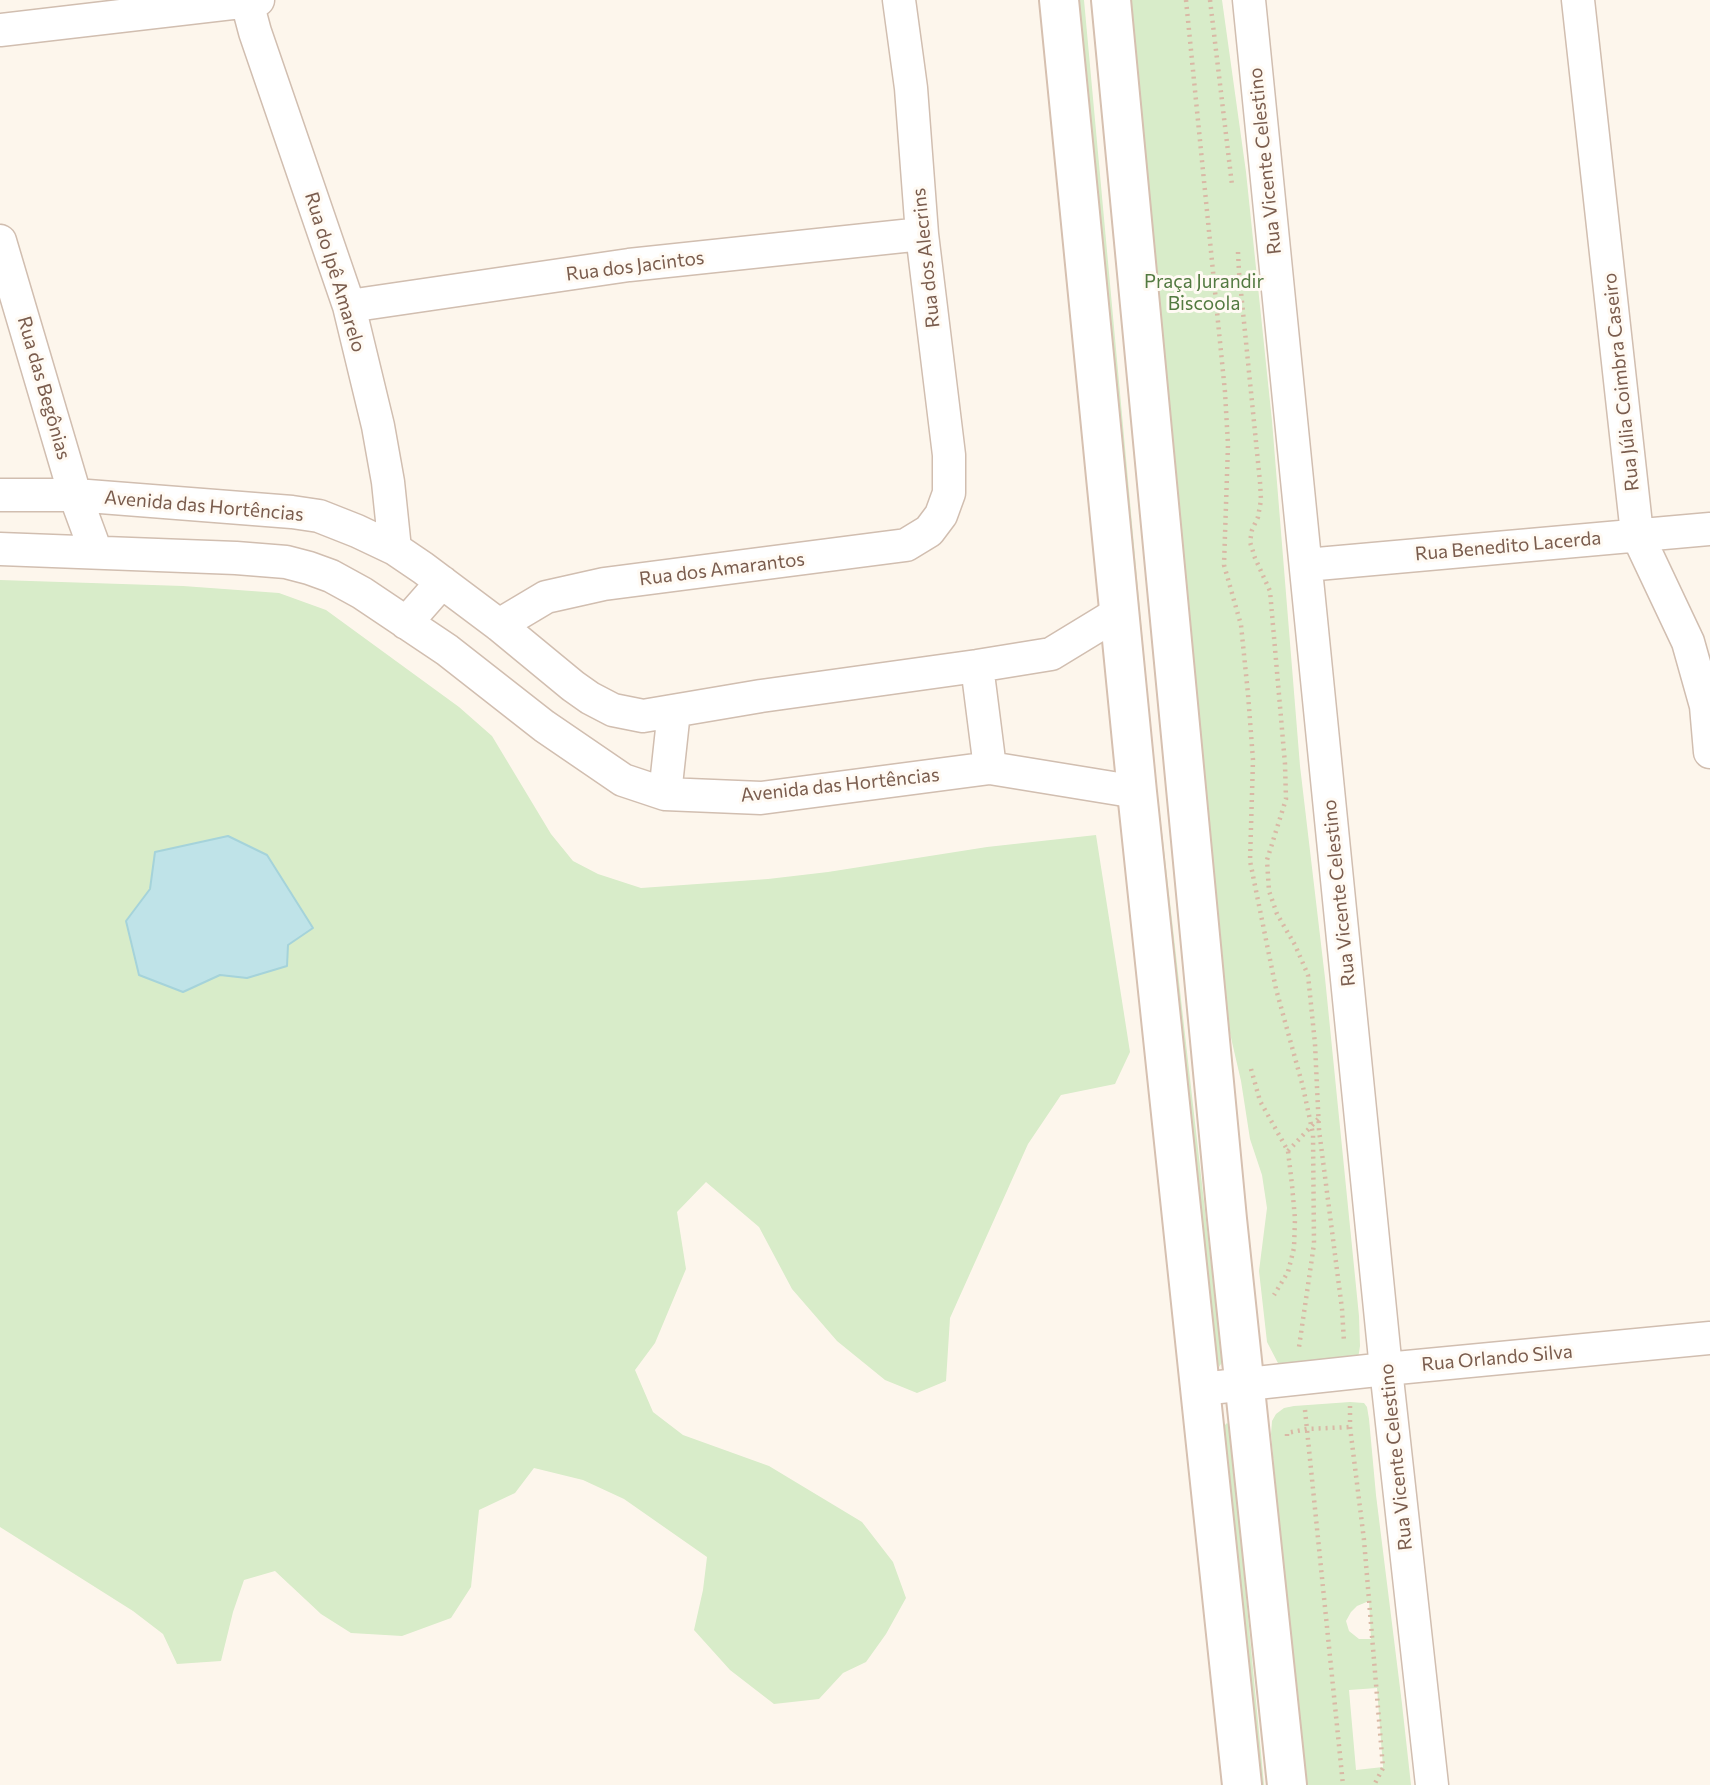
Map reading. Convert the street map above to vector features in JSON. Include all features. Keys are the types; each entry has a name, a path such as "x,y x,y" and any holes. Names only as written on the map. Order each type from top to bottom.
{"main road":[{"path":"1059,0 1137,792 1242,1785"},
{"path":"1111,0 1244,1385 1287,1785"}],"street":[{"name":"Rua dos Alecrins","path":"899,0 911,88 922,234 949,455 949,493 941,514"},
{"name":"Rua Vicente Celestino","path":"1249,0 1386,1369 1432,1785"},
{"name":"Rua Júlia Coimbra Caseiro","path":"1578,0 1637,534 1688,642 1706,706 1710,752"},
{"path":"0,30 252,1"},
{"name":"Rua do Ipê Amarelo","path":"252,1 256,32 349,306 378,426 388,482 395,550"},
{"name":"Rua dos Jacintos","path":"349,306 629,265 922,234"},
{"name":"Rua das Begônias","path":"0,241 75,495"},
{"name":"Avenida das Hortências","path":"0,495 75,495 319,516 395,550 499,625 590,698 613,710 643,716 1051,654 1120,612"},
{"name":"Avenida das Hortências","path":"75,495 96,552"},
{"name":"Rua dos Amarantos","path":"499,625 546,597 604,583 906,545 929,531 941,514"},
{"name":"Rua Benedito Lacerda","path":"1306,565 1710,529"},
{"name":"Avenida das Hortências","path":"0,549 286,562 331,576 362,593 447,650 544,726 623,780 665,793 761,798 990,768 1137,792"},
{"path":"406,623 442,582"},
{"path":"978,666 990,768"},
{"path":"665,793 674,711"},
{"name":"Rua Orlando Silva","path":"1201,1390 1710,1338"}],"path":[{"path":"1186,0 1225,392 1228,445 1224,565 1241,625 1253,760 1250,861 1276,989 1313,1134 1314,1244 1298,1351"},
{"path":"1210,0 1233,190"},
{"path":"1238,247 1261,500 1250,542 1270,591 1286,764 1286,799 1267,860 1269,891 1277,914 1296,945 1308,975 1319,1118 1344,1346"},
{"path":"1288,1150 1319,1118"},
{"path":"1350,1402 1382,1768 1374,1785"},
{"path":"1305,1405 1343,1785"}],"green space":[{"path":"1079,0 1084,0 1153,753 1222,1360 1219,1367 1178,1009"},
{"name":"Praça Jurandir Biscoola","path":"1125,0 1222,0 1246,172 1272,421 1300,766 1325,978 1359,1316 1358,1359 1280,1367 1267,1342 1259,1271 1267,1208 1262,1175 1250,1139 1229,1029 1219,957"},
{"path":"0,580 183,586 279,593 326,610 459,707 492,736 551,834 573,861 598,874 641,888 768,879 987,847 1096,835 1130,1052 1115,1084 1061,1095 1028,1144 950,1318 946,1381 917,1393 885,1380 837,1341 792,1289 759,1227 706,1182 677,1212 686,1269 655,1343 635,1370 653,1412 683,1435 769,1466 862,1522 893,1562 906,1598 886,1634 866,1662 843,1673 819,1699 774,1704 730,1670 694,1630 707,1557 624,1499 583,1480 534,1468 515,1493 479,1510 471,1587 451,1618 402,1636 351,1633 321,1614 275,1571 244,1580 221,1661 177,1664 163,1634 133,1611 0,1527"},
{"path":"1350,1402 1364,1403 1367,1407 1411,1785 1307,1785 1271,1434 1272,1421 1276,1414 1284,1408","holes":["1369,1601 1371,1639 1359,1639 1349,1631 1346,1621 1357,1606","1377,1688 1383,1767 1356,1770 1349,1690"]},
{"path":"1227,1423 1230,1426 1264,1785 1258,1785 1223,1427"}],"water":[{"path":"228,836 267,855 313,928 288,945 287,966 247,978 220,975 183,992 139,975 126,921 150,889 155,852"}]}
